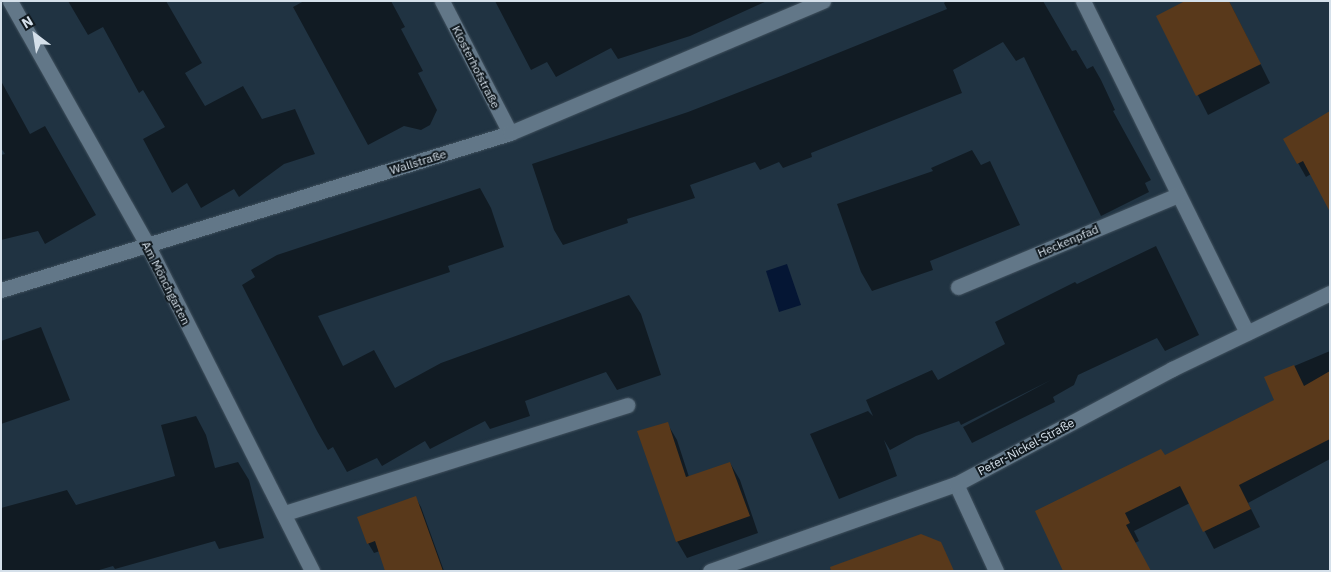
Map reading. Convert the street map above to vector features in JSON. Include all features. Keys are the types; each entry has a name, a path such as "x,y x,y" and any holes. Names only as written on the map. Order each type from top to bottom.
{"street":[{"name":"Am Mönchgarten","path":"10,1 148,246 285,513 312,571"},
{"name":"Klosterhofstraße","path":"442,1 510,133"},
{"name":"Wallstraße","path":"1,290 510,133 823,1"},
{"path":"1083,1 1247,333"},
{"name":"Heckenpfad","path":"958,287 1178,195"},
{"name":"Peter-Nickel-Straße","path":"710,571 956,484 1247,333 1330,293"},
{"path":"285,513 627,405"},
{"path":"956,484 996,571"}],"water":[{"path":"787,264 801,305 779,312 766,271"}],"building":[{"path":"1185,1 1229,1 1261,64 1196,96 1156,16"},
{"path":"1330,111 1330,212 1303,161 1297,164 1283,139"},
{"path":"1294,365 1304,386 1330,371 1330,439 1239,485 1251,509 1203,532 1180,486 1125,513 1130,523 1126,525 1151,571 1063,571 1035,511 1161,449 1165,455 1274,400 1264,377"},
{"path":"668,422 686,477 730,462 750,516 676,542 637,431"},
{"path":"416,496 443,571 385,571 375,541 367,544 357,517"},
{"path":"921,534 941,542 954,571 831,571 830,567"}]}
